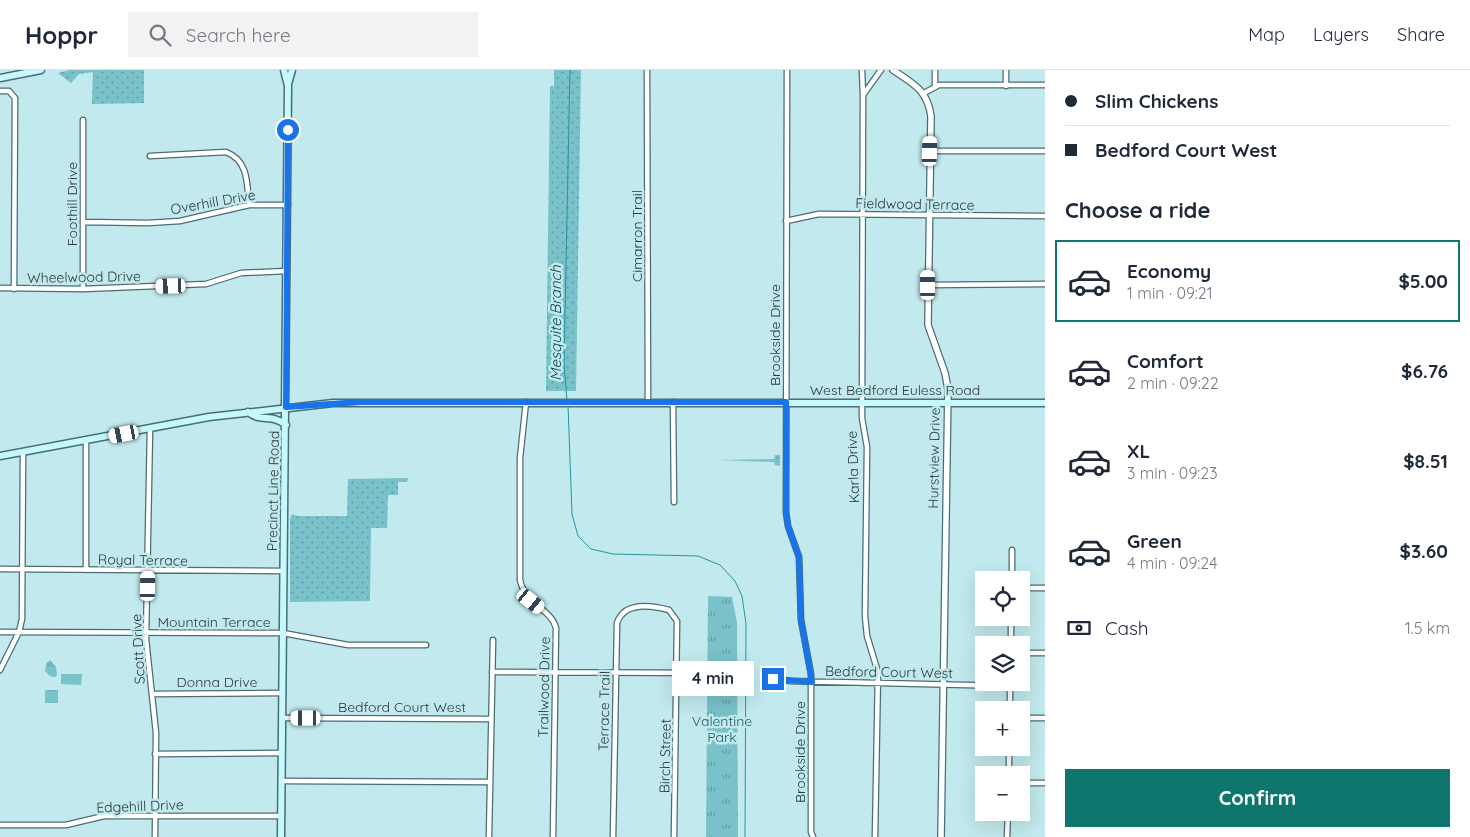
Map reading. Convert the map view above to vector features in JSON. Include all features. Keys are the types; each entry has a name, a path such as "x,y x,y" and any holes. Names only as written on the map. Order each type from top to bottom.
{"main road":[{"path":"0,78 41,70"},
{"name":"Precinct Line Road","path":"281,837 288,205 288,86 284,70"},
{"name":"Precinct Line Road","path":"288,86 292,70"},
{"name":"West Bedford Euless Road","path":"0,456 23,454 248,412 286,407 361,402 1045,403"},
{"path":"248,412 256,418 277,418 286,425"}],"street":[{"name":"Cimarron Trail","path":"647,70 648,402"},
{"name":"Brookside Drive","path":"787,70 786,512 788,526 799,557 801,620 812,682 811,832 813,837"},
{"name":"Karla Drive","path":"862,70 862,402 866,447 865,625 876,664 878,683 875,837"},
{"path":"863,95 881,70"},
{"path":"893,70 924,93 935,85 1045,85"},
{"path":"935,70 935,85"},
{"path":"1006,70 1006,86"},
{"path":"0,91 12,93 15,100 14,288"},
{"name":"Hurstview Drive","path":"924,93 929,104 931,116 928,216 928,325 947,380 941,837"},
{"name":"Foothill Drive","path":"83,120 83,289"},
{"path":"930,151 1045,151"},
{"path":"150,156 226,152 234,155 244,166 249,205"},
{"name":"Overhill Drive","path":"83,222 148,223 180,221 249,205 288,205"},
{"name":"Fieldwood Terrace","path":"786,220 809,215 1045,216"},
{"name":"Wheelwood Drive","path":"0,288 83,289 206,284 241,273 287,270"},
{"path":"928,285 1045,284"},
{"name":"Trailwood Drive","path":"526,402 520,458 520,580 525,595 555,623 553,837"},
{"path":"673,402 674,502"},
{"name":"Scott Drive","path":"150,429 147,633 155,754 155,837"},
{"path":"86,441 86,570"},
{"path":"0,670 19,632 22,619 23,454"},
{"path":"1012,550 1012,571"},
{"name":"Royal Terrace","path":"0,569 284,572"},
{"path":"1030,588 1045,588"},
{"name":"Terrace Trail","path":"613,837 617,623 620,614 626,609 647,607"},
{"name":"Birch Street","path":"647,607 669,610 675,615 677,621 674,837"},
{"name":"Mountain Terrace","path":"0,632 283,633 348,645 426,646"},
{"path":"488,837 493,640"},
{"path":"1030,653 1045,653"},
{"path":"492,672 704,673"},
{"name":"Bedford Court West","path":"769,677 778,680 812,682 975,684"},
{"name":"Donna Drive","path":"152,694 282,693"},
{"name":"Bedford Court West","path":"282,718 491,719"},
{"path":"1030,718 1045,718"},
{"path":"155,754 282,753"},
{"path":"281,781 490,782"},
{"path":"1030,783 1045,783"},
{"name":"Edgehill Drive","path":"0,825 66,824 104,816 281,816"},
{"path":"1007,837 1008,821"}],"green space":[{"path":"69,70 144,70 144,103 92,104 93,72 79,74 71,83 58,73"},
{"path":"554,70 581,70 576,391 546,391 550,86 554,86"},
{"path":"775,455 780,455 780,466 775,465 774,462 717,460 774,459"},
{"path":"408,478 407,482 398,482 398,495 388,495 387,528 371,528 370,601 290,602 290,519 292,514 297,516 347,516 348,479"},
{"name":"Valentine Park","path":"708,596 732,597 737,622 738,837 706,837"},
{"path":"50,660 56,667 57,675 55,677 50,676 45,671 46,664"},
{"path":"61,674 82,674 81,685 61,684"},
{"path":"45,690 58,690 58,703 45,703"}],"waterway":[{"name":"Mesquite Branch","path":"567,401 564,363 570,70"},
{"name":"Mesquite Branch","path":"568,405 572,514 578,536 591,549 613,554 698,556 720,565 735,581 742,596 746,624 745,837"}],"route":[{"path":"288,130 286,407 361,402 786,402 786,512 788,526 798,549 802,632 812,682 773,679"}]}
